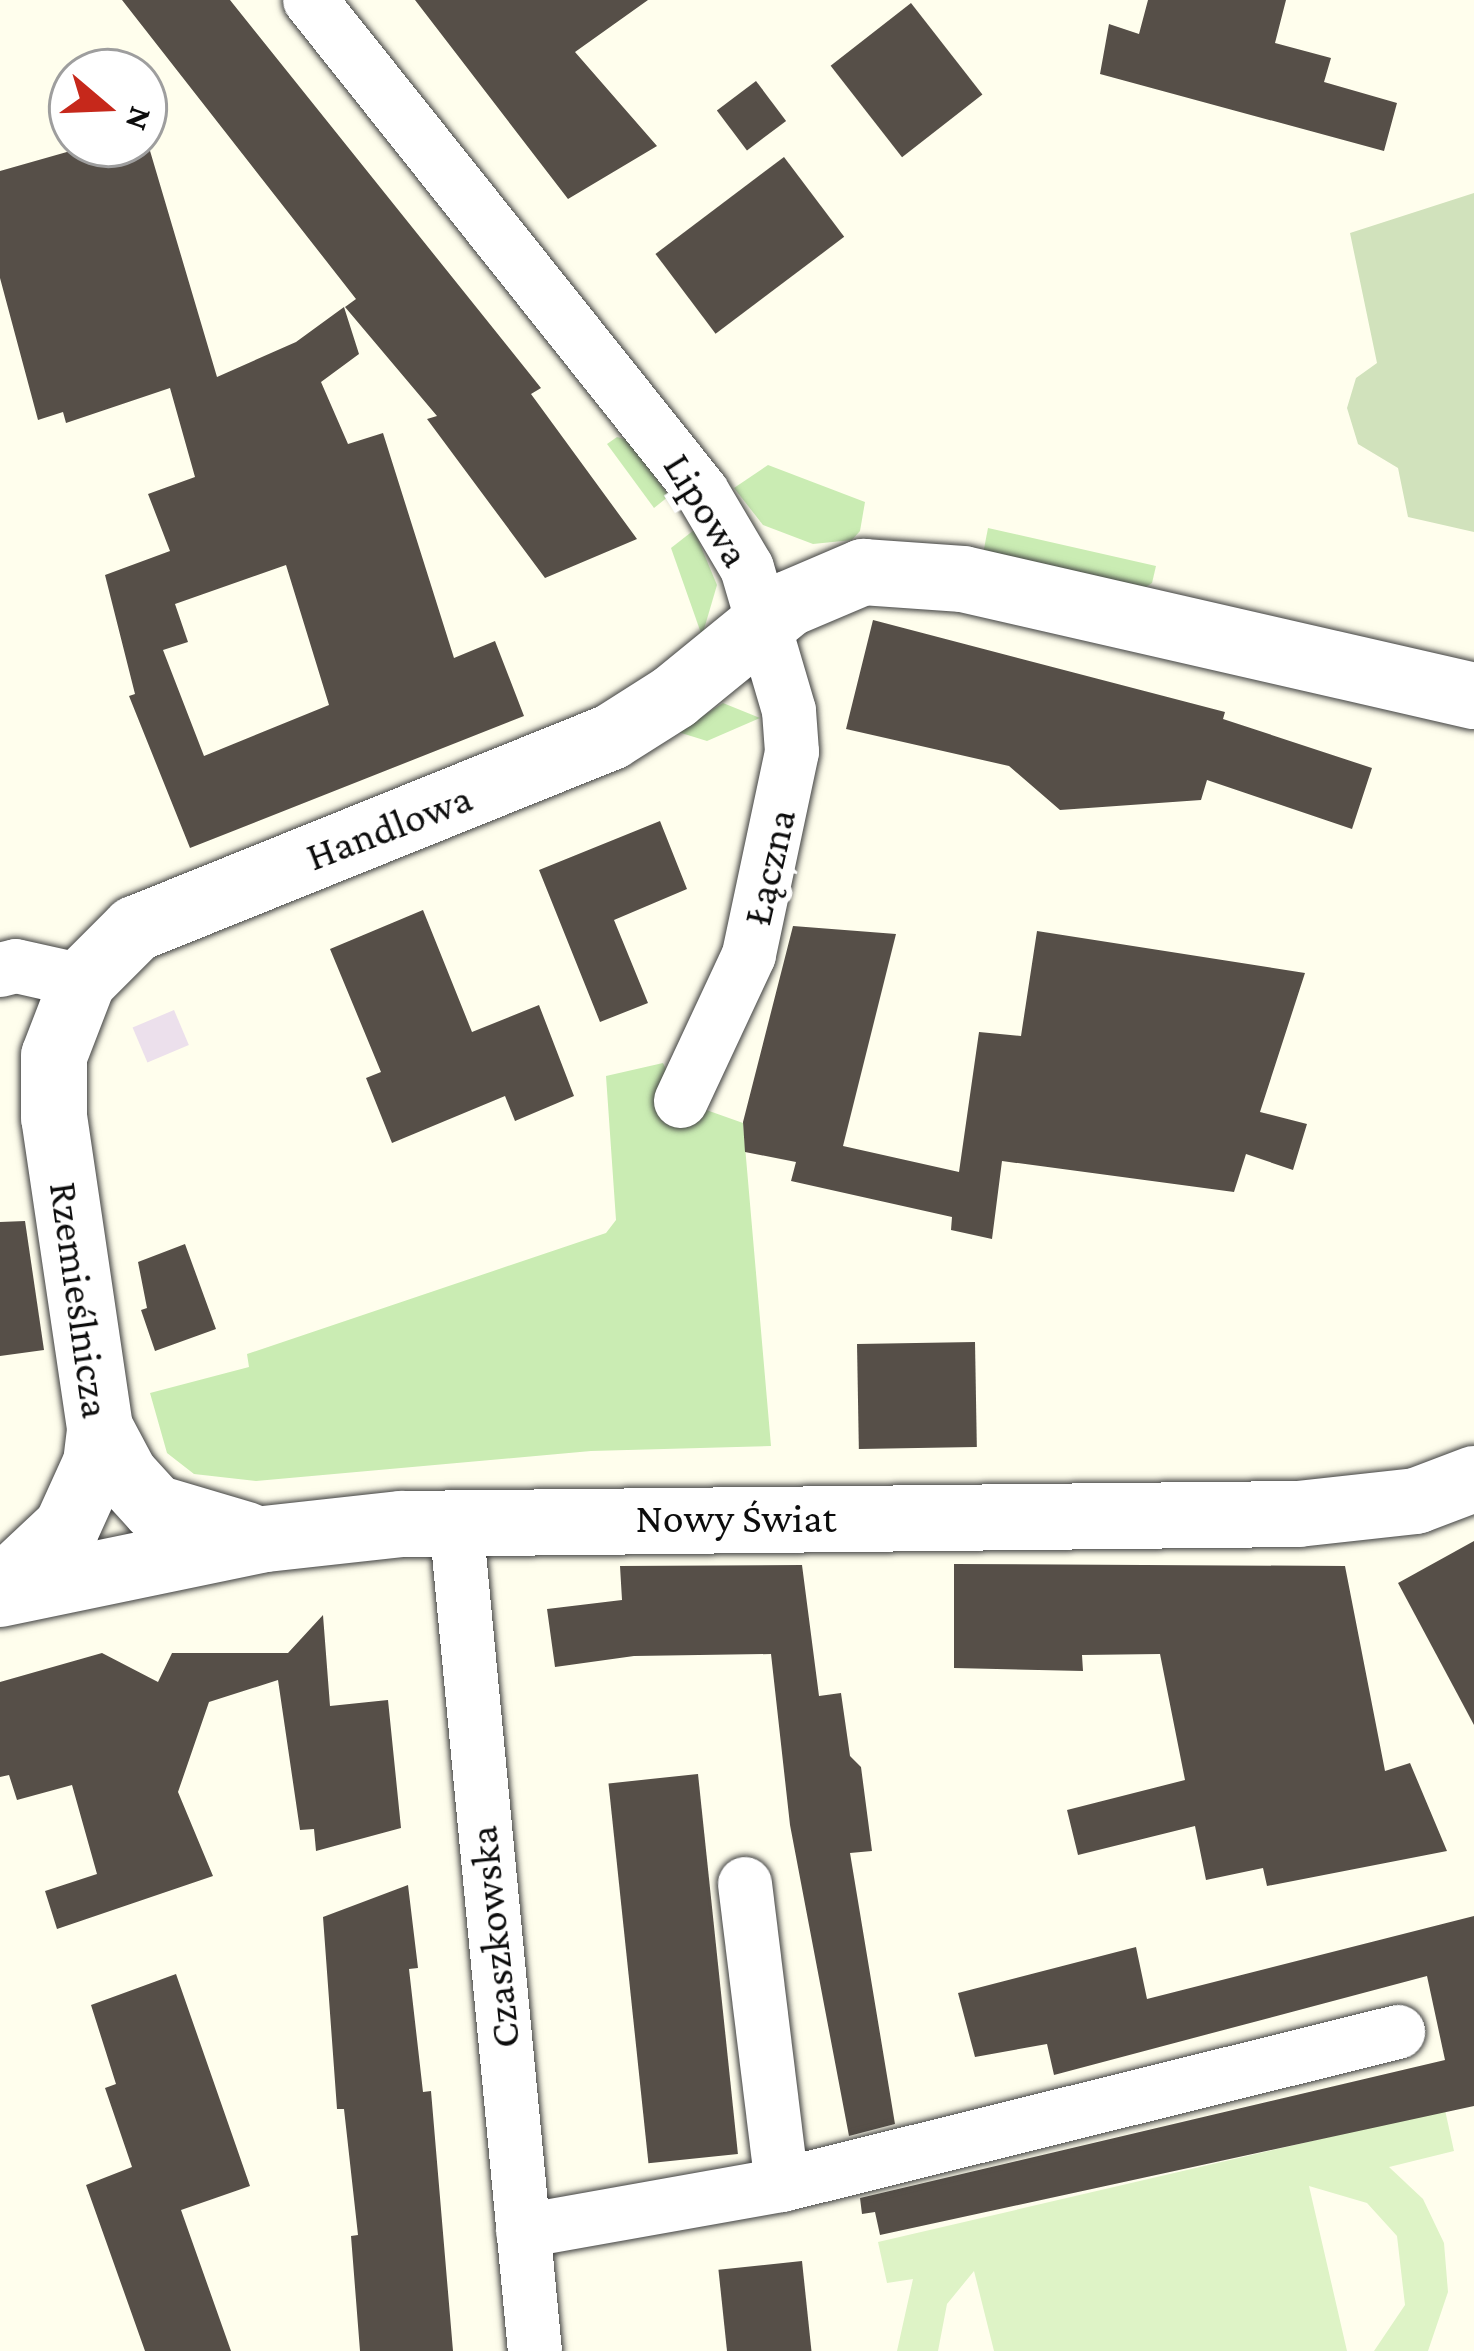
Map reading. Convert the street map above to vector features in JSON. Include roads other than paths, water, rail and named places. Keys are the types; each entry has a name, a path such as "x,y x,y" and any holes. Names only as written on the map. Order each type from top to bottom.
{"street":[{"name":"Lipowa","path":"310,0 702,492 738,547 765,622 838,578 923,572 1474,696"},
{"name":"Handlowa","path":"83,981 152,919 610,737 674,697 765,622"},
{"name":"Łączna","path":"681,1101 749,955 787,792 789,710 765,622"},
{"path":"8,968 83,981"},
{"name":"Rzemieślnicza","path":"0,1592 81,1506 100,1428 52,1084 59,1032 83,981"},
{"path":"100,1428 124,1475 155,1508 265,1539"},
{"name":"Nowy Świat","path":"0,1592 265,1539 456,1522 1298,1514 1398,1504 1474,1479"},
{"name":"Czaszkowska","path":"456,1522 535,2351"},
{"path":"745,1884 782,2185"},
{"path":"523,2231 782,2185 1398,2032"}]}
